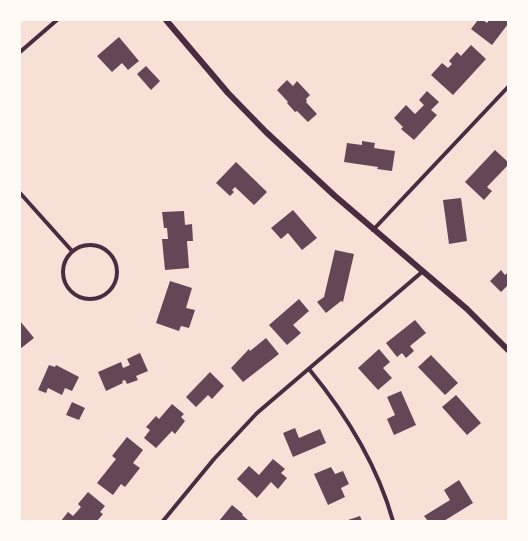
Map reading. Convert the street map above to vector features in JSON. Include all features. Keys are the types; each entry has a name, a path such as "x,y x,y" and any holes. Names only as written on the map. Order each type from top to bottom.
{"street":[{"path":"20,52 57,20"},
{"path":"166,20 248,114 374,230 467,309 507,347"},
{"path":"374,230 508,87"},
{"path":"20,193 72,251"},
{"path":"88,245 97,246 105,250 111,256 116,269 114,282 110,290 95,298 86,298 71,290 66,283 63,270 66,258 72,251 88,245"},
{"path":"163,521 240,430 422,272"},
{"path":"309,369 334,402 363,446 383,491 393,521"}],"building":[{"path":"478,20 483,20 487,23 489,20 508,20 508,24 492,45 471,29"},
{"path":"119,37 139,61 128,70 122,63 112,72 97,56"},
{"path":"471,45 486,59 453,95 431,75 442,63 448,68 452,64 449,61 457,52 461,56"},
{"path":"146,66 160,81 151,90 137,74"},
{"path":"287,80 293,86 297,81 310,95 306,99 306,102 317,114 308,122 297,111 295,112 277,90"},
{"path":"427,91 439,102 431,110 437,115 414,140 401,129 403,127 394,118 406,105 415,114 424,105 419,100"},
{"path":"362,141 375,143 374,148 395,151 392,171 377,169 378,167 344,162 347,143 362,145"},
{"path":"495,150 508,162 508,165 487,187 492,191 484,200 465,182"},
{"path":"236,162 267,192 254,205 235,187 232,190 234,192 230,196 216,183"},
{"path":"461,198 467,241 449,244 443,200"},
{"path":"293,210 317,238 302,250 288,233 281,239 271,228"},
{"path":"184,211 185,225 192,224 193,241 187,241 189,268 165,270 162,239 168,239 167,228 164,228 162,212"},
{"path":"335,250 354,254 343,302 341,301 326,313 317,302 324,297"},
{"path":"501,270 505,275 508,272 508,285 501,292 490,281"},
{"path":"170,281 192,288 186,308 195,310 189,328 181,326 179,331 156,323"},
{"path":"299,299 309,311 293,325 301,333 287,345 269,325"},
{"path":"415,320 426,333 410,346 414,351 406,358 402,353 397,357 386,343"},
{"path":"20,321 34,338 20,349"},
{"path":"266,338 279,354 243,382 231,368 249,349 250,351"},
{"path":"379,349 390,362 383,368 392,378 378,390 358,368"},
{"path":"140,353 148,371 136,376 138,380 127,384 125,380 122,381 123,383 106,391 98,372 121,362 123,368 130,365 127,359"},
{"path":"431,355 458,383 445,395 418,367"},
{"path":"49,365 55,367 56,365 79,377 72,391 65,388 62,395 48,388 46,393 38,390"},
{"path":"210,372 224,386 212,399 208,395 196,407 186,397"},
{"path":"401,391 416,425 394,435 387,419 395,415 387,397"},
{"path":"456,395 481,423 467,435 442,407"},
{"path":"72,402 85,408 79,420 66,415"},
{"path":"172,404 184,414 181,417 185,421 175,434 172,431 156,448 144,438 150,430 146,427 156,416 159,419"},
{"path":"295,428 299,438 320,429 326,443 293,457 283,433"},
{"path":"127,437 143,450 133,463 140,468 125,487 121,484 113,495 97,483 116,459 112,456"},
{"path":"273,459 285,469 281,473 287,478 278,489 271,482 257,498 237,479 249,466 259,475"},
{"path":"331,467 335,474 343,471 349,484 341,488 345,497 328,505 314,474"},
{"path":"459,480 473,503 444,521 428,521 424,516 450,500 444,490"},
{"path":"88,492 105,506 100,512 103,514 97,521 61,521 68,512 73,516 81,507 78,504"},
{"path":"232,505 243,514 242,515 249,521 219,521"},
{"path":"360,516 362,521 345,521"}]}
